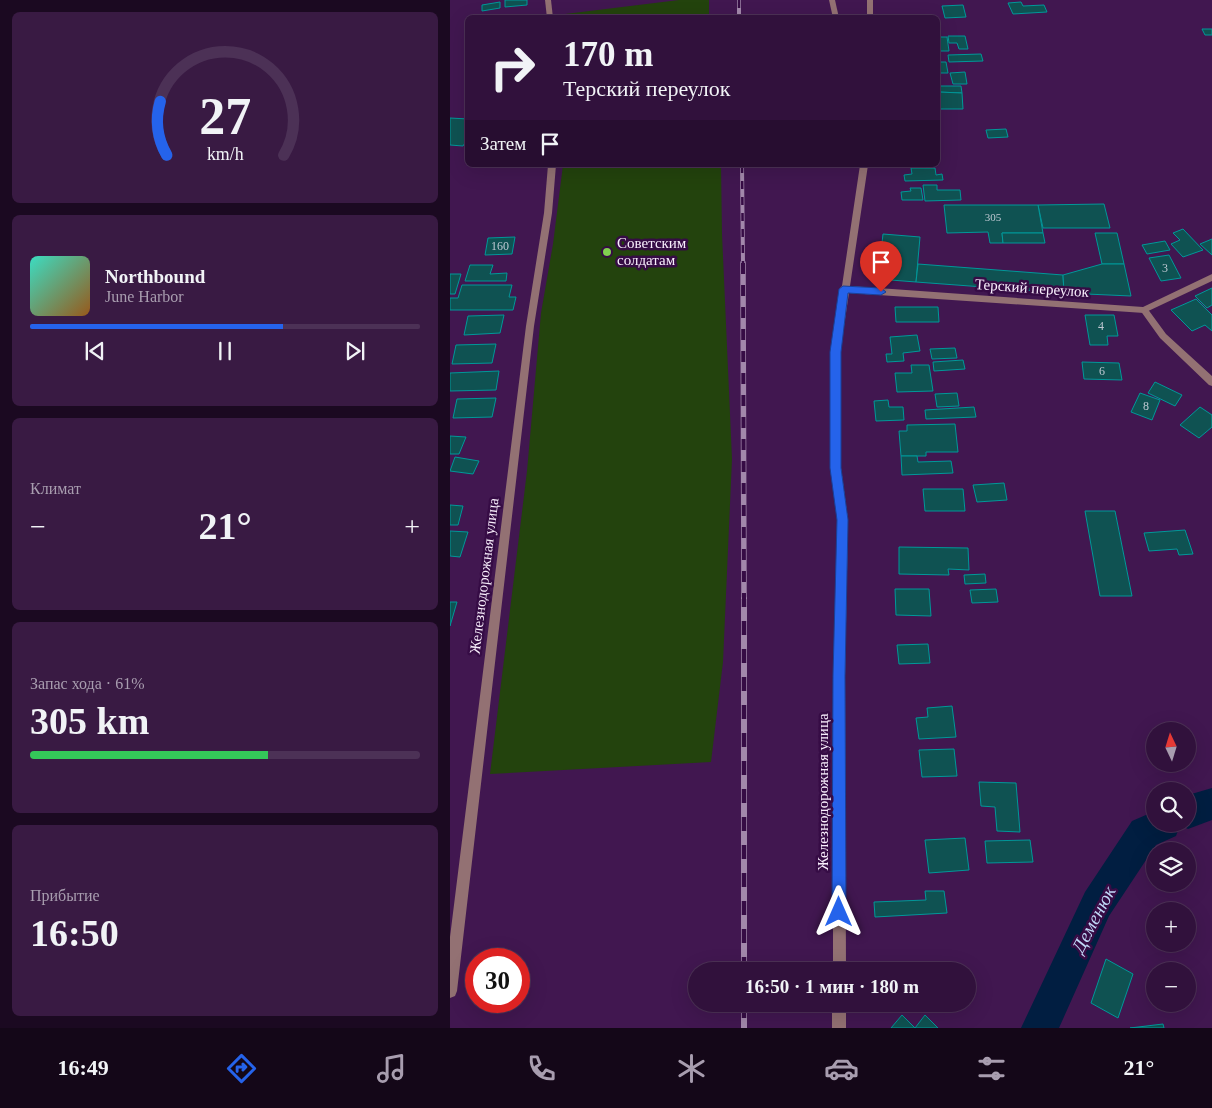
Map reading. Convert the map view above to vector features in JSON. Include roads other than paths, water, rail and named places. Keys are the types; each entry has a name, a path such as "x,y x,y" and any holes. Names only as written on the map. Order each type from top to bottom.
{"street":[{"path":"548,0 550,15"},
{"path":"832,0 835,15"},
{"path":"870,0 870,15"},
{"name":"Железнодорожная улица","path":"450,992 530,326 548,213 552,167"},
{"name":"Железнодорожная улица","path":"839,962 839,676 843,520 836,468 834,424 836,352 843,289 864,167"},
{"name":"Терский переулок","path":"843,289 1144,310 1212,277"},
{"path":"1144,310 1163,336 1212,382"},
{"path":"839,1012 839,1028"}],"waterway":[{"name":"Деменюк","path":"1196,808 1212,804"},
{"name":"Деменюк","path":"1040,1028 1097,904 1146,832"}],"railway":[{"path":"739,0 739,15"},
{"path":"742,167 743,264"},
{"path":"743,263 744,600"},
{"path":"744,600 744,962"},
{"path":"744,1012 744,1028"}],"place":[{"name":"Советским солдатам","path":"607,252"}]}
